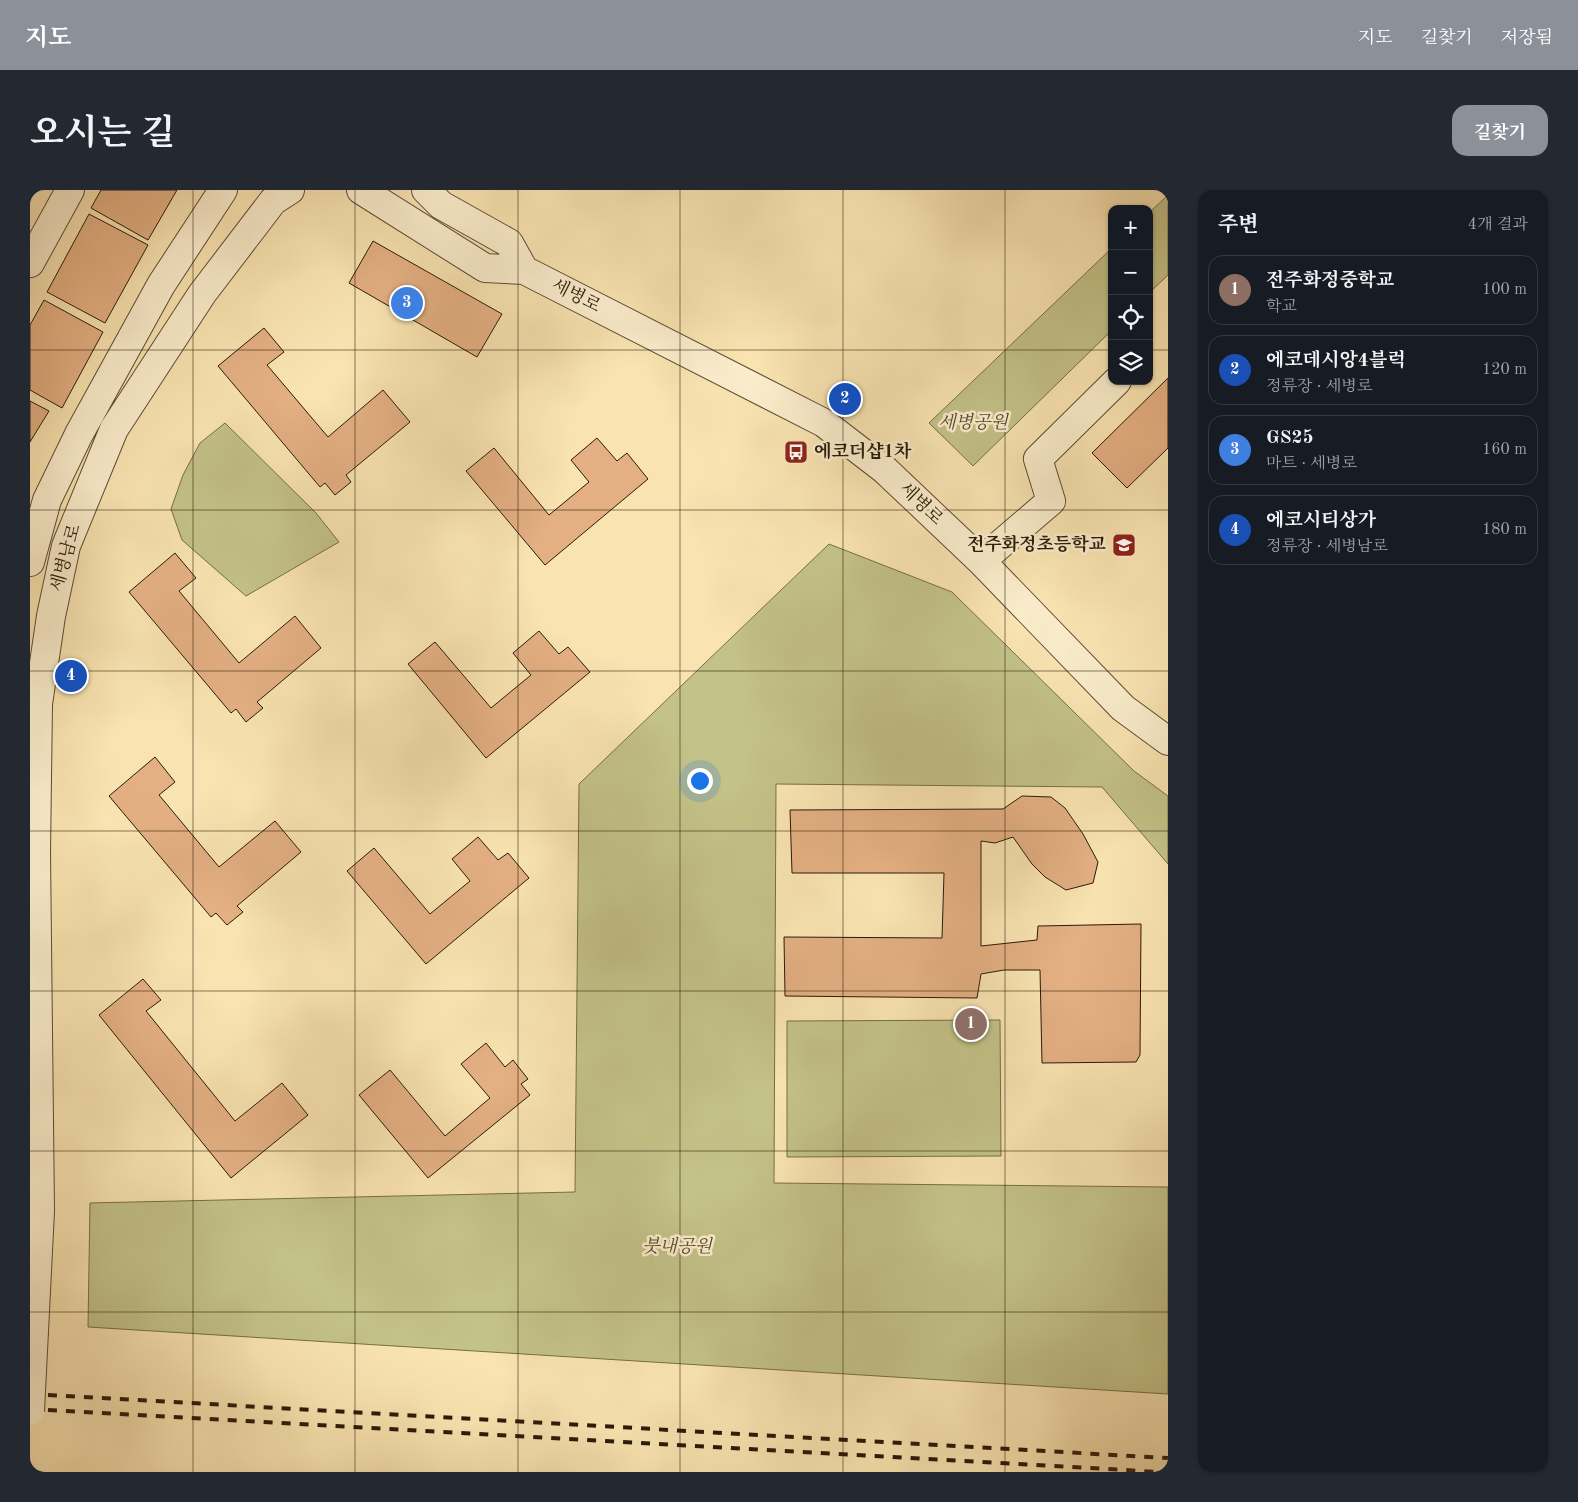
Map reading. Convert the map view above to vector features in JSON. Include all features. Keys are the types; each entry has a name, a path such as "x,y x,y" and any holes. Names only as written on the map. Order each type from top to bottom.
{"street":[{"path":"30,263 70,190"},
{"name":"세병남로","path":"30,562 39,499 79,434 160,285 223,190"},
{"name":"세병남로","path":"30,1411 40,1211 33,852 38,704 51,616 66,546 114,429 202,294 273,201 290,190"},
{"name":"세병로","path":"361,190 485,268 524,270 824,423 885,470 981,561 1123,708 1168,741"},
{"path":"426,190 441,205 509,243 524,270"},
{"path":"981,561 1051,502 1038,459 1113,385"}],"green space":[{"path":"1168,195 1168,275 1153,289 1153,250 1153,209"},
{"name":"세병공원","path":"1108,252 1108,334 973,466 929,423"},
{"path":"225,423 316,513 339,542 246,596 182,540 171,509 183,475 200,443"},
{"name":"붓내공원","path":"829,544 952,592 1134,771 1168,796 1168,864 1102,787 776,784 774,1183 1168,1187 1168,1394 88,1327 90,1203 575,1192 579,784"},
{"path":"1000,1020 1001,1156 787,1157 787,1021"}],"building":[{"path":"101,190 177,190 148,240 91,208"},
{"path":"89,214 148,245 105,323 47,292"},
{"path":"373,241 502,314 477,357 349,283"},
{"path":"44,300 103,332 62,408 30,390 30,325"},
{"path":"264,328 284,352 267,365 328,437 383,390 410,422 346,475 351,482 335,495 325,483 320,487 218,366"},
{"path":"1168,378 1168,448 1127,488 1092,453"},
{"path":"30,401 49,411 30,442"},
{"path":"597,438 617,461 627,453 648,479 545,565 466,471 494,448 549,515 589,482 571,460"},
{"path":"175,553 196,578 179,591 239,663 295,616 321,648 257,702 263,708 246,722 236,709 231,713 129,592"},
{"path":"539,631 559,654 568,647 590,672 486,758 408,664 435,642 491,708 531,675 513,653"},
{"path":"155,757 175,782 159,795 219,867 275,821 301,852 237,906 243,912 227,925 216,913 211,917 109,796"},
{"path":"1022,796 1051,797 1065,808 1083,834 1098,862 1093,883 1066,890 1045,877 1032,864 1013,837 995,843 981,841 981,946 1037,940 1038,926 1141,924 1140,1055 1136,1062 1042,1063 1040,970 1004,970 981,974 977,998 785,996 784,937 942,938 944,873 792,873 790,810 1003,809"},
{"path":"478,837 498,860 508,853 529,878 426,964 347,871 374,848 430,914 470,881 452,859"},
{"path":"143,979 161,1000 146,1011 235,1121 282,1083 308,1115 231,1178 99,1015"},
{"path":"486,1043 505,1067 513,1060 528,1079 521,1084 530,1095 428,1178 359,1095 390,1070 445,1136 490,1098 461,1064"}],"railway":[{"path":"30,1394 1168,1458"},
{"path":"30,1409 1160,1472"}],"place":[{"name":"GS25","path":"407,303"},
{"name":"에코데시앙4블럭","path":"845,399"},
{"name":"에코더샵1차","path":"796,452"},
{"name":"전주화정초등학교","path":"1124,545"},
{"name":"에코시티상가","path":"71,676"},
{"name":"전주화정중학교","path":"971,1024"}]}
